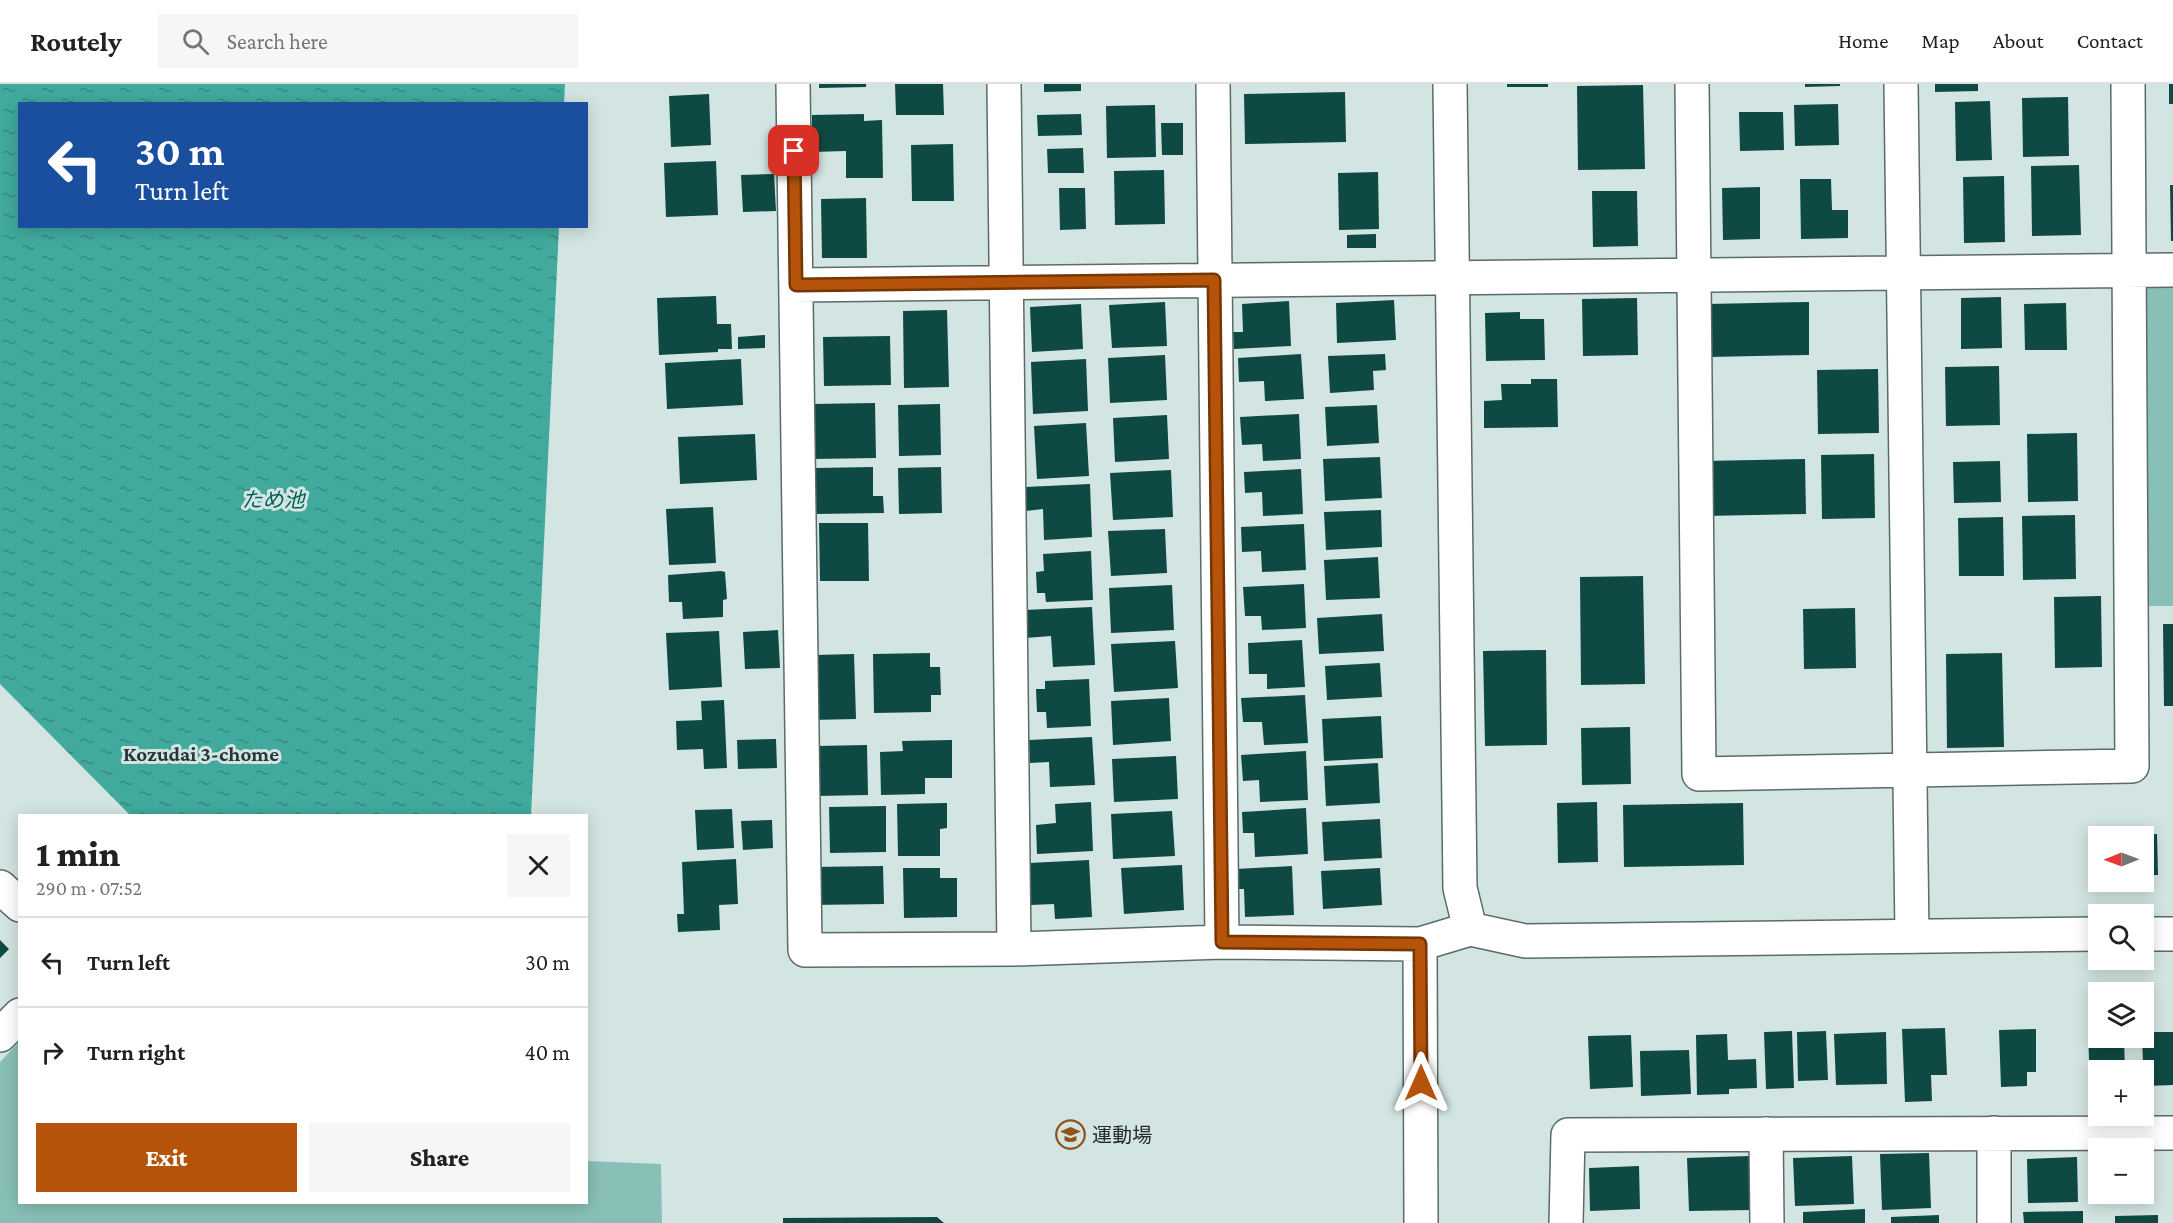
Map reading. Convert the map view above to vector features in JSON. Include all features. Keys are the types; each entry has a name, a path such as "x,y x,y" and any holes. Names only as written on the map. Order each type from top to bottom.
{"street":[{"path":"794,84 805,950 1014,949 1222,942 1420,944 1470,929 1525,941 2088,934"},
{"path":"1004,84 1014,949"},
{"path":"1213,84 1222,942"},
{"path":"1450,84 1460,888 1470,929"},
{"path":"1692,84 1699,774 2132,766 2128,84"},
{"path":"1901,84 1912,936"},
{"path":"796,285 2173,270"},
{"path":"0,886 18,903"},
{"path":"2154,934 2173,934"},
{"path":"1420,944 1421,1223"},
{"path":"0,1035 18,1017"},
{"path":"1994,1133 1994,1223"},
{"path":"1566,1223 1568,1135 2173,1133"},
{"path":"1766,1134 1767,1223"}],"shaded area":[{"path":"2144,277 2173,277 2173,606 2144,606"},
{"path":"18,1043 18,1204 588,1204 588,1161 661,1164 662,1223 0,1223 0,1062"}],"water":[{"name":"ため池","path":"0,84 565,84 564,102 18,102 18,228 559,228 531,814 129,814 0,684"}],"building":[{"path":"819,84 866,84 866,87 819,88"},
{"path":"895,84 943,84 944,115 896,115"},
{"path":"1044,84 1081,84 1081,91 1044,92"},
{"path":"1507,84 1548,84 1548,87 1507,87"},
{"path":"1805,84 1840,84 1840,86 1805,87"},
{"path":"1935,84 1978,84 1978,91 1935,92"},
{"path":"2169,84 2173,84 2173,104 2169,104"},
{"path":"1643,85 1645,169 1578,170 1577,86"},
{"path":"1345,92 1346,142 1245,144 1244,94"},
{"path":"709,94 711,145 671,147 669,96"},
{"path":"2068,97 2069,156 2023,157 2022,98"},
{"path":"1990,101 1992,160 1956,161 1955,102"},
{"path":"1838,104 1839,145 1795,146 1794,105"},
{"path":"1155,105 1156,157 1107,158 1106,106"},
{"path":"1739,112 1783,112 1784,150 1740,151"},
{"path":"864,114 864,121 882,120 883,178 846,178 846,151 812,152 812,115"},
{"path":"1081,114 1082,135 1038,136 1037,115"},
{"path":"1161,123 1183,123 1183,155 1162,155"},
{"path":"953,144 954,201 912,201 911,145"},
{"path":"1083,148 1084,173 1048,173 1047,149"},
{"path":"716,161 718,215 666,217 664,163"},
{"path":"2079,165 2081,235 2032,236 2031,166"},
{"path":"1164,170 1165,224 1115,225 1114,171"},
{"path":"1378,172 1379,229 1339,230 1338,173"},
{"path":"774,174 776,211 743,212 741,175"},
{"path":"2004,176 2005,242 1964,243 1963,177"},
{"path":"1800,179 1831,179 1832,210 1848,210 1848,238 1801,239"},
{"path":"2170,185 2173,185 2173,241 2171,241"},
{"path":"1760,187 1760,239 1723,240 1722,188"},
{"path":"1059,188 1085,188 1086,229 1060,230"},
{"path":"1592,191 1637,191 1638,246 1593,247"},
{"path":"866,198 867,258 822,258 821,199"},
{"path":"1376,234 1376,248 1347,248 1347,235"},
{"path":"716,296 717,324 731,324 732,349 718,349 718,352 659,355 657,298"},
{"path":"2001,297 2002,348 1961,349 1961,298"},
{"path":"1637,298 1638,355 1583,356 1582,299"},
{"path":"1394,300 1396,340 1337,343 1336,303"},
{"path":"1289,301 1291,346 1234,349 1233,332 1243,332 1242,304"},
{"path":"1165,302 1167,346 1112,348 1109,305"},
{"path":"1809,302 1809,355 1709,357 1708,304"},
{"path":"2066,303 2067,350 2025,350 2024,304"},
{"path":"1081,304 1083,349 1032,352 1030,307"},
{"path":"947,310 949,387 904,388 903,311"},
{"path":"1520,312 1520,319 1544,319 1545,360 1486,361 1485,313"},
{"path":"765,335 765,348 738,349 738,337"},
{"path":"890,336 891,385 824,386 823,337"},
{"path":"1301,354 1304,399 1265,401 1264,381 1239,382 1238,358"},
{"path":"1385,354 1386,370 1373,371 1374,390 1330,393 1328,356"},
{"path":"1165,355 1167,400 1110,403 1108,358"},
{"path":"741,359 743,405 667,409 665,363"},
{"path":"1086,359 1088,411 1033,414 1031,362"},
{"path":"1999,366 2000,425 1946,426 1945,367"},
{"path":"1878,369 1879,433 1818,434 1817,370"},
{"path":"1531,379 1557,379 1558,427 1484,428 1484,401 1502,400 1501,384 1531,384"},
{"path":"875,403 876,458 813,459 812,404"},
{"path":"940,404 941,455 899,456 898,405"},
{"path":"1377,405 1379,443 1327,446 1325,407"},
{"path":"1299,414 1301,459 1263,461 1262,444 1242,445 1240,417"},
{"path":"1167,415 1169,459 1115,462 1113,418"},
{"path":"1086,423 1089,476 1037,479 1034,426"},
{"path":"2077,433 2078,501 2028,502 2027,434"},
{"path":"755,434 757,480 680,484 678,437"},
{"path":"1874,454 1875,518 1822,519 1821,455"},
{"path":"1380,457 1382,498 1325,501 1323,459"},
{"path":"1805,459 1806,514 1704,516 1703,461"},
{"path":"2000,461 2001,502 1954,503 1953,462"},
{"path":"873,467 873,496 883,496 884,513 816,514 815,468"},
{"path":"941,467 942,513 899,514 898,468"},
{"path":"1301,469 1303,514 1263,516 1262,492 1245,493 1244,472"},
{"path":"1171,470 1173,517 1113,520 1110,473"},
{"path":"1090,484 1092,537 1044,540 1043,509 1026,511 1025,487"},
{"path":"713,507 716,563 669,565 666,509"},
{"path":"1381,510 1382,547 1326,550 1324,512"},
{"path":"2075,515 2076,579 2023,580 2022,516"},
{"path":"2003,517 2004,576 1959,576 1958,518"},
{"path":"819,523 868,523 869,581 820,581"},
{"path":"1304,524 1306,570 1262,572 1261,551 1242,552 1241,527"},
{"path":"1165,529 1167,573 1111,576 1108,531"},
{"path":"1091,551 1093,600 1046,602 1045,593 1037,593 1036,572 1044,571 1043,554"},
{"path":"1378,557 1380,598 1326,600 1324,560"},
{"path":"725,572 727,599 723,600 723,617 683,619 682,602 669,602 668,575"},
{"path":"1643,576 1645,684 1581,685 1580,577"},
{"path":"1304,584 1306,628 1262,630 1261,616 1245,616 1243,587"},
{"path":"1172,585 1174,630 1111,633 1109,588"},
{"path":"2101,596 2102,667 2055,668 2054,597"},
{"path":"1092,607 1095,665 1053,667 1051,636 1025,638 1024,610"},
{"path":"1855,608 1856,668 1804,669 1803,609"},
{"path":"1382,614 1384,651 1319,654 1317,618"},
{"path":"2163,624 2173,624 2173,706 2164,706"},
{"path":"778,630 780,668 745,669 743,632"},
{"path":"719,631 722,687 669,690 666,633"},
{"path":"1302,640 1305,687 1267,689 1267,674 1249,674 1248,643"},
{"path":"1175,641 1178,688 1114,692 1111,644"},
{"path":"1546,650 1547,745 1485,746 1483,651"},
{"path":"930,653 930,667 940,667 941,695 931,695 931,712 874,713 873,654"},
{"path":"2002,653 2004,747 1947,748 1946,654"},
{"path":"854,654 856,719 811,720 816,655"},
{"path":"1380,663 1382,697 1327,700 1325,666"},
{"path":"1089,679 1091,726 1047,728 1046,712 1037,712 1036,689 1045,689 1045,681"},
{"path":"1305,695 1308,743 1264,745 1262,722 1243,722 1241,698"},
{"path":"1169,698 1171,741 1113,745 1111,701"},
{"path":"724,700 727,768 704,769 703,749 677,750 676,721 702,720 701,701"},
{"path":"1381,716 1383,758 1324,761 1322,719"},
{"path":"1630,727 1631,784 1582,785 1581,728"},
{"path":"1092,737 1095,785 1050,787 1049,762 1030,763 1029,740"},
{"path":"776,739 777,768 738,769 737,740"},
{"path":"952,740 952,778 925,778 925,794 881,795 880,752 903,751 902,741"},
{"path":"867,745 868,795 817,796 817,746"},
{"path":"1306,751 1308,800 1260,802 1259,780 1243,781 1241,755"},
{"path":"1176,756 1178,799 1114,802 1112,759"},
{"path":"1378,763 1380,803 1326,806 1324,766"},
{"path":"1091,802 1093,851 1037,854 1036,825 1056,823 1055,804"},
{"path":"1597,802 1598,862 1558,863 1557,803"},
{"path":"947,803 947,828 940,829 940,856 898,856 897,804"},
{"path":"1743,803 1744,865 1624,867 1623,805"},
{"path":"886,806 886,852 830,853 829,807"},
{"path":"1306,808 1308,854 1255,857 1254,833 1243,833 1242,812"},
{"path":"732,809 734,848 697,850 695,810"},
{"path":"1172,811 1175,856 1113,859 1111,814"},
{"path":"1380,819 1382,858 1324,861 1322,822"},
{"path":"772,820 773,848 743,850 741,821"},
{"path":"2154,834 2157,834 2158,875 2154,875"},
{"path":"736,859 738,904 719,905 720,930 678,932 677,914 684,914 682,862"},
{"path":"1089,860 1092,917 1055,919 1054,904 1031,905 1029,863"},
{"path":"1182,865 1184,910 1124,914 1121,868"},
{"path":"883,866 884,904 812,905 812,867"},
{"path":"1292,866 1294,915 1245,917 1244,889 1237,889 1236,869"},
{"path":"903,868 940,868 940,878 957,878 957,917 904,918"},
{"path":"1380,868 1382,905 1323,909 1321,871"},
{"path":"0,940 9,949 0,958"},
{"path":"1945,1028 1947,1075 1931,1075 1932,1101 1905,1102 1902,1029"},
{"path":"2036,1029 2036,1072 2027,1072 2027,1086 2001,1087 1999,1030"},
{"path":"1792,1031 1794,1088 1766,1089 1764,1032"},
{"path":"1826,1031 1828,1080 1798,1081 1797,1032"},
{"path":"1886,1032 1887,1084 1836,1085 1834,1034"},
{"path":"2154,1032 2173,1032 2173,1085 2154,1086 2154,1060 2143,1060 2142,1048 2154,1048"},
{"path":"1727,1034 1728,1060 1756,1059 1757,1088 1729,1089 1729,1094 1697,1095 1696,1035"},
{"path":"1631,1035 1633,1087 1590,1089 1588,1036"},
{"path":"2089,1048 2124,1048 2125,1060 2089,1060"},
{"path":"1689,1050 1691,1094 1641,1096 1640,1051"},
{"path":"1929,1153 1931,1208 1882,1210 1880,1154"},
{"path":"1749,1156 1751,1210 1689,1211 1687,1158"},
{"path":"1852,1156 1854,1204 1795,1206 1793,1158"},
{"path":"2077,1157 2078,1202 2028,1203 2027,1159"},
{"path":"1639,1166 1640,1209 1590,1211 1589,1168"},
{"path":"1865,1209 1865,1223 1803,1223 1803,1212"},
{"path":"2083,1211 2083,1223 2024,1223 2023,1212"},
{"path":"1939,1215 1939,1223 1891,1223 1891,1217"},
{"path":"2158,1215 2158,1223 2115,1223 2115,1216"},
{"path":"937,1217 944,1223 783,1223 783,1218"}],"place":[{"name":"運動場","path":"1071,1135"}],"district":[{"name":"Kozudai 3-chome","path":"201,754"}],"route":[{"path":"794,151 796,285 1214,280 1222,942 1420,944 1421,1083"}]}
